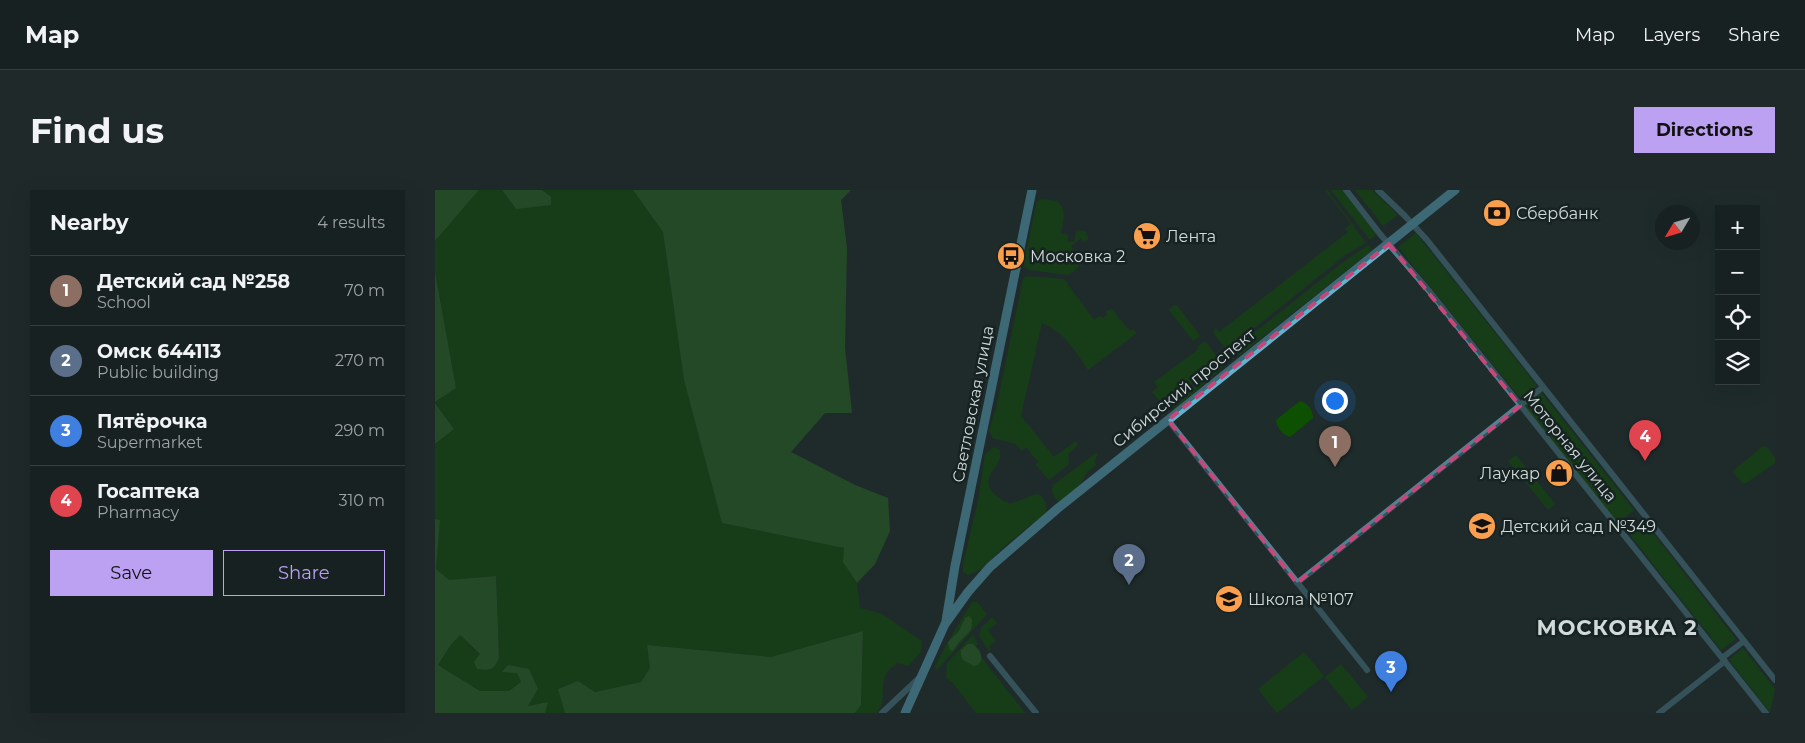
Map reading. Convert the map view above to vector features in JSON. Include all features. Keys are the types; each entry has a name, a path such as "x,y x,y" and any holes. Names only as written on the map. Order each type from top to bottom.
{"main road":[{"name":"Светловская улица","path":"945,624 1031,190"},
{"name":"Сибирский проспект","path":"945,624 968,592 1014,544 1455,190"},
{"path":"905,713 945,624"}],"street":[{"name":"Моторная улица","path":"1346,190 1766,713"},
{"name":"Моторная улица","path":"1379,190 1413,225 1775,680"},
{"path":"1297,583 1543,387"},
{"path":"1168,420 1367,670"},
{"path":"1659,713 1744,641"},
{"path":"990,656 1036,713"},
{"path":"882,713 921,677"}],"highlighted area":[{"path":"1389,244 1520,406 1297,583 1168,420"}],"green space":[{"path":"435,190 478,191 435,241"},
{"path":"478,190 502,190 516,209 551,197 542,190 633,190 663,232 684,380 722,523 844,548 843,562 857,583 860,608 882,614 922,641 921,652 908,666 898,663 886,675 881,707 877,713 855,713 861,705 863,631 771,657 647,645 650,668 641,682 595,692 578,681 559,689 565,713 545,713 547,702 528,706 538,689 517,673 521,682 509,691 480,691 438,665 450,646 460,635 480,654 477,669 491,669 499,658 496,576 449,580 436,569 440,520 435,519 435,443 454,429 435,402 456,388 435,272 435,241"},
{"path":"502,190 542,190 551,197 551,205 516,209"},
{"path":"633,190 851,190 841,200 847,248 845,348 852,413 825,413 791,452 855,485 888,498 890,531 875,564 857,583 843,562 844,548 722,523 684,380 663,232"},
{"path":"1325,190 1327,190 1366,243 1344,256 1227,350 1214,334 1215,327 1219,332 1348,232 1345,228 1351,224"},
{"path":"1331,190 1343,190 1377,234 1370,240"},
{"path":"1355,190 1372,190 1398,215 1383,226"},
{"path":"1042,199 1057,201 1063,209 1064,216 1061,233 1068,235 1067,241 1074,242 1076,232 1084,230 1089,239 1084,242 1081,238 1071,246 1074,251 1070,254 1079,265 1069,275 1029,270 1025,267 1024,261 1037,201"},
{"path":"1416,233 1537,386 1520,398 1398,247"},
{"path":"1368,245 1372,250 1241,354 1229,353 1342,263"},
{"path":"435,272 456,388 435,402"},
{"path":"1026,276 1064,279 1094,320 1099,316 1103,318 1107,315 1106,311 1112,309 1130,331 1133,329 1137,333 1088,370 1063,337 1042,323 1021,416 1054,457 1076,441 1078,445 1068,454 1069,464 1049,480 1035,464 1038,462 1026,447 1022,451 1016,444 993,438 989,430 996,409 1023,279"},
{"path":"1174,305 1177,305 1200,336 1193,341 1169,310"},
{"path":"1205,341 1217,357 1170,408 1162,398 1159,400 1152,392 1158,387 1154,382 1199,349 1197,347"},
{"path":"1222,358 1223,366 1221,369 1174,410 1212,366"},
{"path":"1541,392 1634,510 1617,524 1523,406"},
{"path":"1300,401 1309,407 1313,418 1290,437 1280,430 1276,420"},
{"path":"435,403 454,429 436,443 435,443"},
{"path":"1763,446 1767,447 1775,458 1775,463 1746,483 1742,483 1733,472 1734,470"},
{"path":"994,447 1000,450 1000,456 989,478 988,484 991,490 1005,502 1009,503 1038,494 1045,502 1047,507 1046,513 1006,545 981,569 968,575 963,572 963,564 978,501 985,454"},
{"path":"1096,453 1098,454 1094,462 1096,465 1087,472 1080,485 1060,501 1057,501 1052,491 1053,485"},
{"path":"1516,455 1555,504 1548,510 1508,461"},
{"path":"435,519 440,520 436,569 449,580 496,576 499,658 491,669 477,669 474,662 480,654 460,635 450,646 438,665 480,691 509,691 521,682 517,673 502,672 508,665 529,669 538,689 528,706 548,702 545,713 435,713"},
{"path":"1645,523 1736,639 1721,650 1630,535"},
{"path":"972,602 977,602 987,614 937,670 935,667 946,645"},
{"path":"969,616 972,620 970,630 952,651 949,649 948,642 959,631 965,618"},
{"path":"992,617 997,623 988,630 996,641 989,646 991,650 989,651 979,636 981,628"},
{"path":"863,631 861,705 855,713 565,713 558,689 578,681 595,692 641,682 650,668 647,645 771,657"},
{"path":"973,635 978,644 974,648 1025,713 976,713 952,682 946,678 947,663"},
{"path":"968,644 973,644 979,651 981,661 979,664 974,666 963,660 961,650"},
{"path":"1743,648 1775,689 1770,712 1729,660"},
{"path":"1304,652 1324,676 1277,713 1258,689"},
{"path":"1341,664 1368,697 1352,710 1325,677"}],"place":[{"name":"Сбербанк","path":"1497,213"},
{"name":"Лента","path":"1147,236"},
{"name":"Московка 2","path":"1011,256"},
{"name":"Госаптека","path":"1645,461"},
{"name":"Детский сад №258","path":"1335,467"},
{"name":"Лаукар","path":"1559,473"},
{"name":"Детский сад №349","path":"1482,526"},
{"name":"Омск 644113","path":"1129,585"},
{"name":"Школа №107","path":"1229,599"},
{"name":"Пятёрочка","path":"1391,692"}],"district":[{"name":"МОСКОВКА 2","path":"1617,627"}]}
